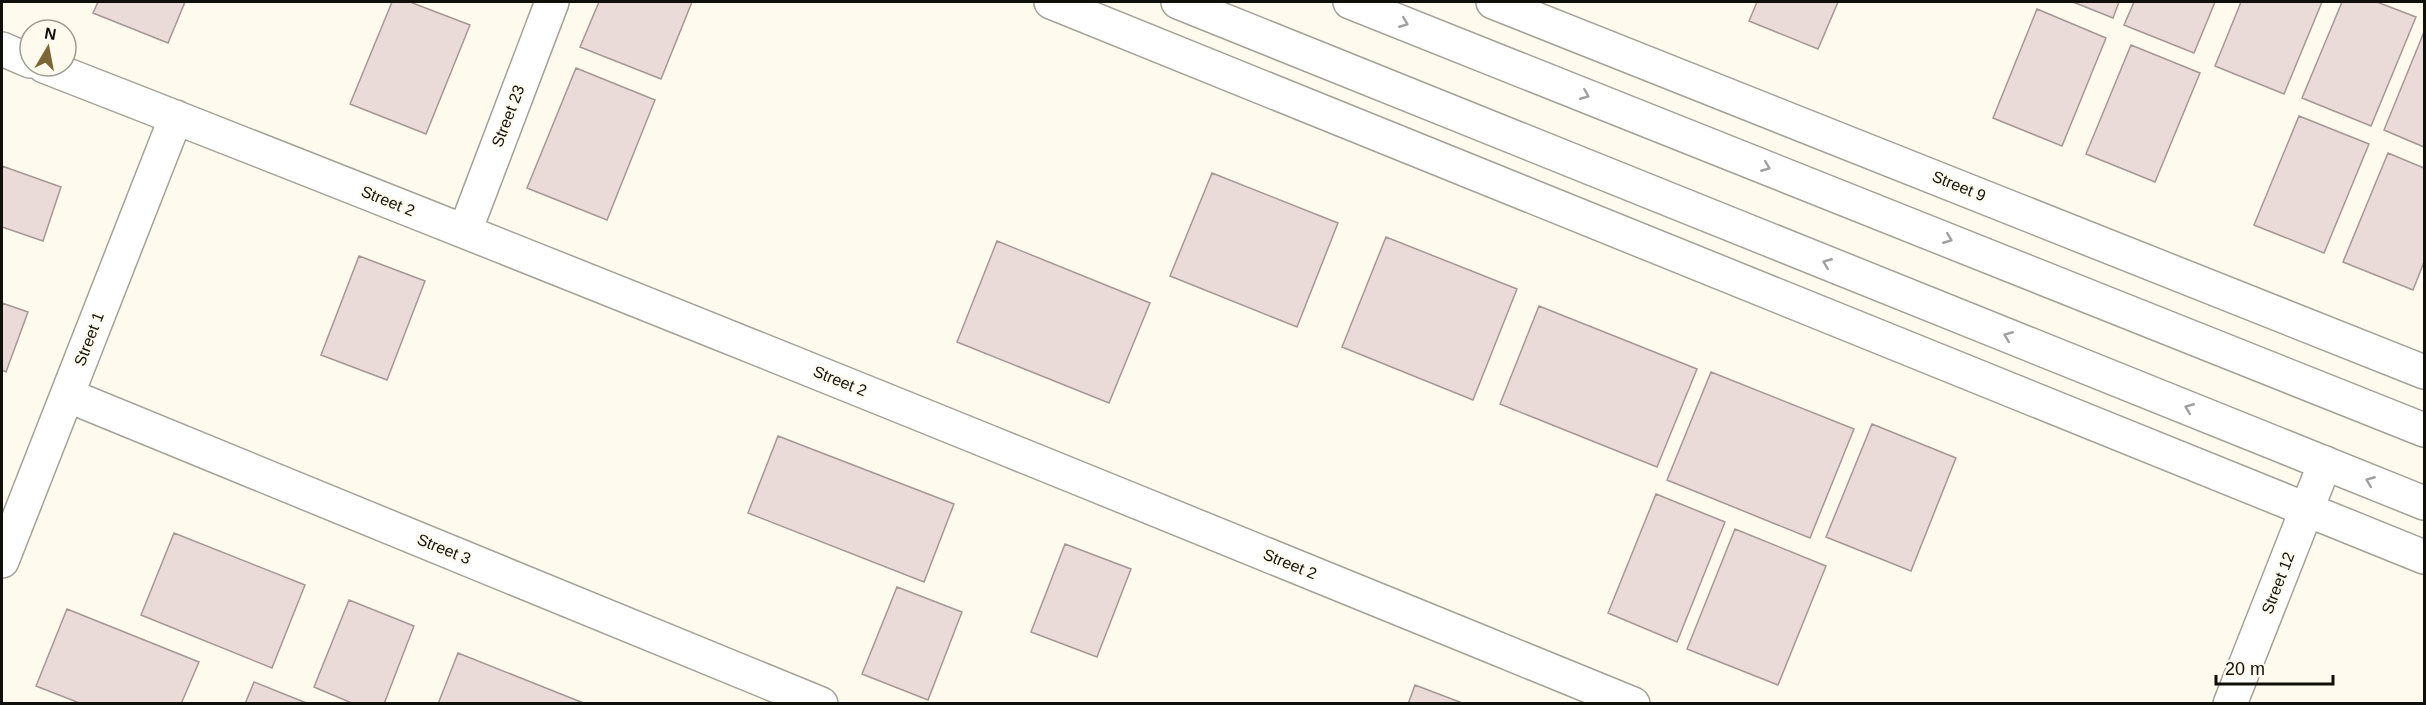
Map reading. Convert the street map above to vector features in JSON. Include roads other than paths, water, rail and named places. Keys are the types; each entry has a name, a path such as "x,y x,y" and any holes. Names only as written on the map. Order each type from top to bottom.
{"street":[{"name":"Street 23","path":"465,231 552,2"},
{"path":"1051,2 2424,557"},
{"path":"1178,2 2424,503"},
{"path":"1350,2 2424,430"},
{"name":"Street 9","path":"1493,2 2424,372"},
{"path":"2,49 18,55"},
{"name":"Street 2","path":"75,78 1014,451 1633,704"},
{"name":"Street 1","path":"2,561 176,117"},
{"name":"Street 3","path":"67,395 821,704"},
{"name":"Street 12","path":"2230,704 2325,463"}]}
